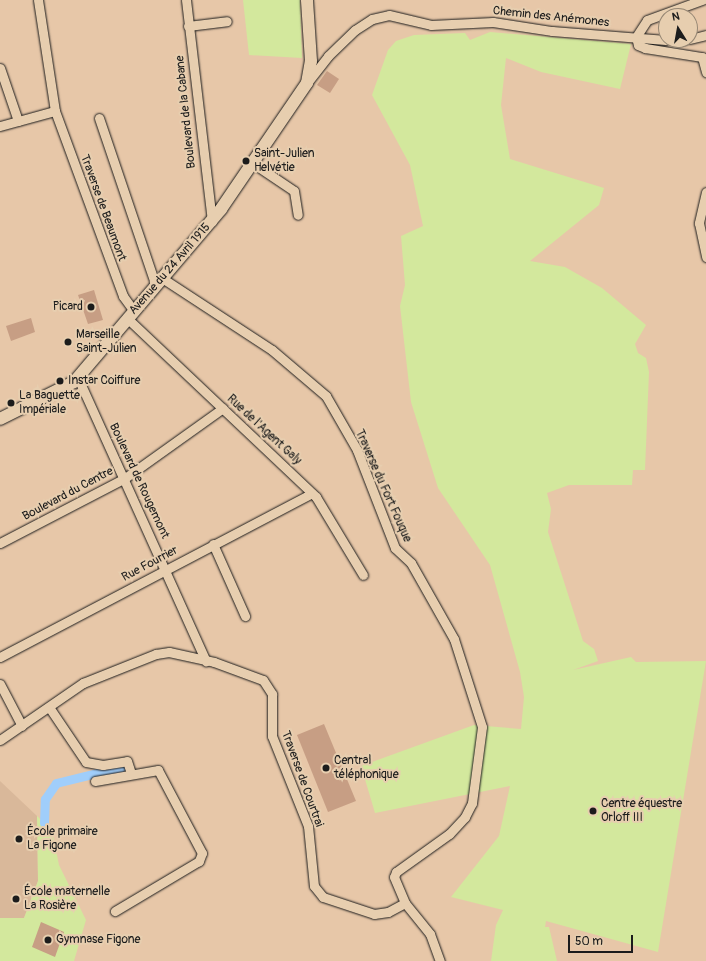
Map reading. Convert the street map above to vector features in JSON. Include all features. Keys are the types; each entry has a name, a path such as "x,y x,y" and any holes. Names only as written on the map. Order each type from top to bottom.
{"main road":[{"path":"307,0 311,62 307,83"},
{"name":"Avenue du 24 Avril 1915","path":"0,419 67,388 78,378 212,222 254,164 307,83"}],"street":[{"name":"Traverse de Beaumont","path":"38,0 54,111 131,315"},
{"name":"Boulevard de la Cabane","path":"186,0 212,222"},
{"path":"702,0 647,20 636,37 638,45 645,48 702,57 706,72"},
{"name":"Chemin des Anémones","path":"307,83 328,56 355,30 389,15 431,25 493,22 658,39"},
{"path":"188,26 227,21"},
{"path":"0,68 18,121"},
{"path":"0,126 54,111"},
{"path":"99,118 159,282"},
{"path":"254,164 294,191 298,215"},
{"path":"706,192 699,223 706,257"},
{"name":"Traverse du Fort Fouque","path":"159,282 272,350 326,396 357,450 395,548 411,563 454,639 482,727 472,803 465,817 450,834 396,872 394,877 405,903 430,934 440,961"},
{"name":"Rue de l'Agent Galy","path":"131,315 312,493 363,575"},
{"name":"Boulevard de Rougemont","path":"78,378 125,478 206,662"},
{"name":"Boulevard du Centre","path":"0,543 125,478 224,408"},
{"name":"Rue Fourrier","path":"0,656 312,493"},
{"path":"213,544 245,616"},
{"name":"Traverse de Courtrai","path":"0,740 49,707 111,669 156,654 169,652 206,662 268,686 272,736 308,826 313,847 314,886 319,892 331,900 374,914 388,912 405,903"},
{"path":"0,684 22,726"},
{"path":"49,707 86,762 102,765 158,770 202,853 199,861 114,911"},
{"path":"95,781 130,768"}],"shaded area":[{"name":"École primaire La Figone","path":"0,781 37,816 38,881 24,918 0,918"}],"green space":[{"path":"243,0 300,0 302,58 249,55"},
{"path":"490,32 631,44 620,89 541,72 506,58 501,105 510,159 604,188 599,205 530,261 565,267 602,288 646,325 635,344 638,353 646,358 649,372 645,470 633,470 632,485 569,485 547,493 551,509 548,532 583,641 594,649 598,661 573,670 631,657 636,662 706,661 658,952 546,921 545,927 549,927 557,961 491,961 496,925 503,910 451,897 499,836 510,786 375,813 361,766 474,725 521,729 524,697 520,672 490,565 438,488 411,402 400,306 405,285 401,236 423,226 410,165 372,95 388,50 396,41 414,35 465,33 470,40"},
{"path":"37,816 52,830 59,865 86,920 74,961 0,961 0,918 24,918 38,881"}],"building":[{"path":"327,71 339,79 330,93 317,85"},
{"name":"Picard","path":"94,290 103,320 88,324 78,295"},
{"path":"31,318 35,332 11,341 6,326"},
{"name":"Central téléphonique","path":"324,724 356,801 328,812 297,735"},
{"name":"Gymnase Figone","path":"41,922 64,932 55,957 32,947"}],"waterway":[{"path":"44,823 45,799 56,783 125,766"}],"place":[{"name":"Saint-Julien Helvétie","path":"246,161"},
{"name":"Picard","path":"91,307"},
{"name":"Marseille Saint-Julien","path":"68,342"},
{"name":"Instar Coiffure","path":"60,381"},
{"name":"La Baguette Impériale","path":"11,403"},
{"name":"Central téléphonique","path":"326,768"},
{"name":"Centre équestre Orloff III","path":"593,811"},
{"name":"École primaire La Figone","path":"19,839"},
{"name":"École maternelle La Rosière","path":"16,899"},
{"name":"Gymnase Figone","path":"48,940"}]}
